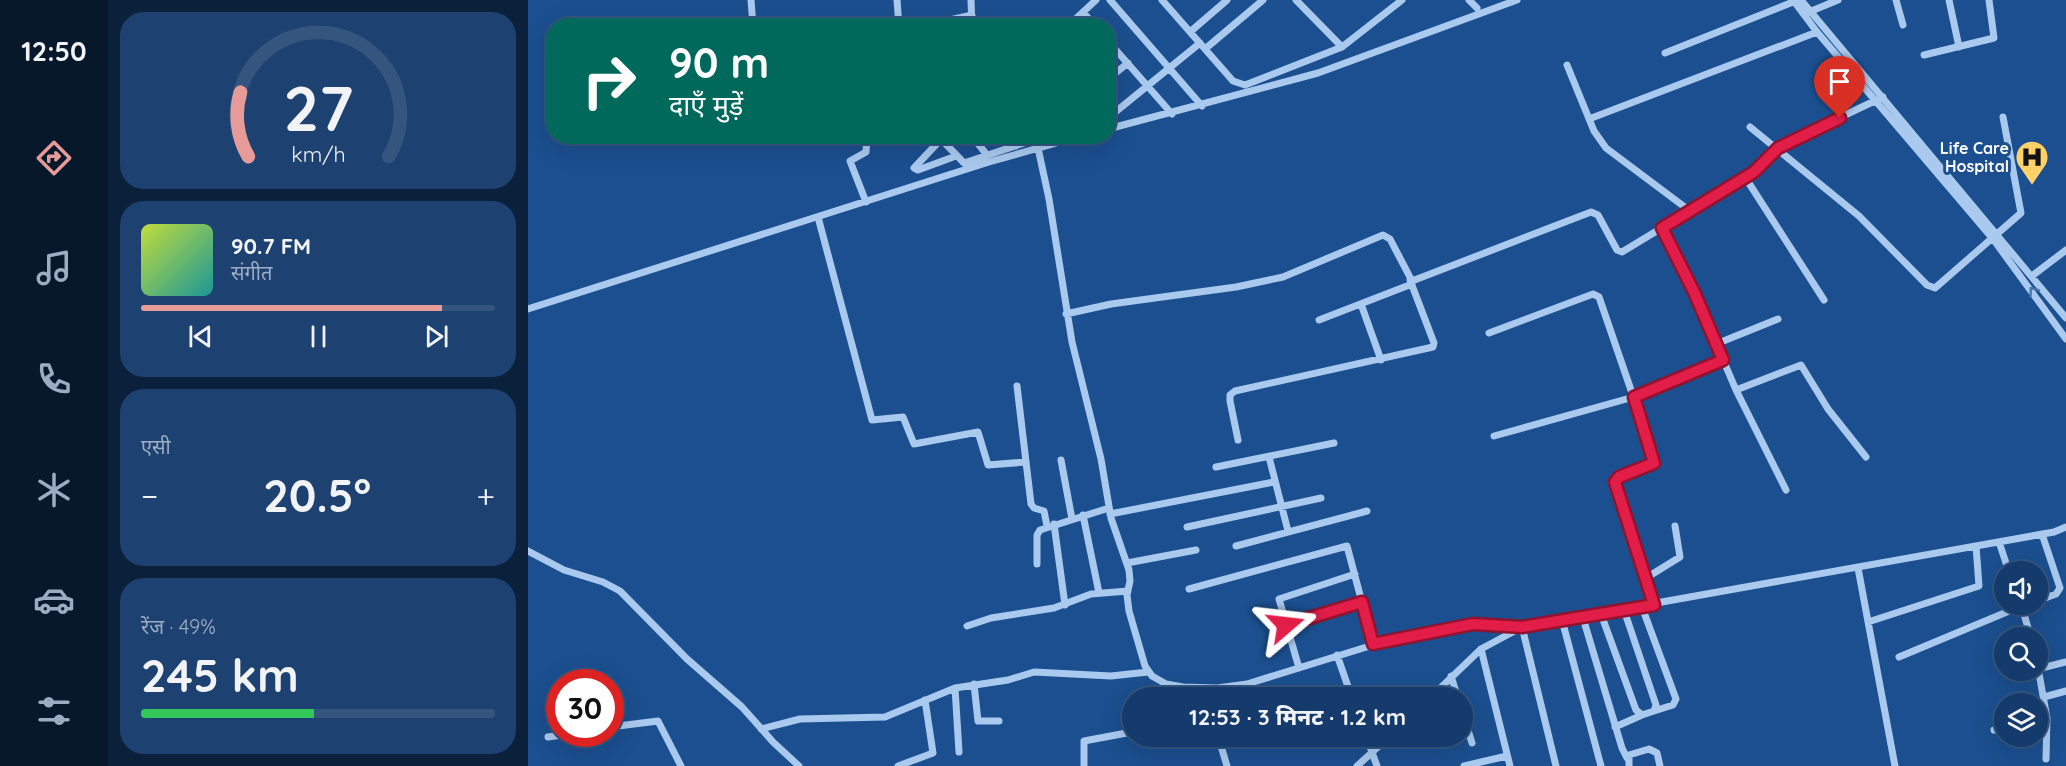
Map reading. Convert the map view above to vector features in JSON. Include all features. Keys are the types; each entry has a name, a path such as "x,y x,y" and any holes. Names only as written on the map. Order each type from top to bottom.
{"street":[{"path":"751,0 752,18"},
{"path":"897,0 898,18"},
{"path":"959,18 972,15 971,0"},
{"path":"1077,18 1096,0"},
{"path":"1110,0 1202,106"},
{"path":"1162,0 1233,81 1245,85 1342,47 1397,1"},
{"path":"1190,32 1227,0"},
{"path":"1205,49 1263,0"},
{"path":"1296,0 1342,47"},
{"path":"1469,0 1477,8"},
{"path":"1116,127 1202,106 1318,73 1517,0"},
{"path":"1809,12 1838,0"},
{"path":"1896,0 1903,26"},
{"path":"1949,0 1959,47"},
{"path":"1924,55 1994,38 1989,0"},
{"path":"1797,1 1809,12 1995,237 2032,276 2066,318"},
{"path":"1797,1 1817,32 1880,99"},
{"path":"1665,53 1797,1"},
{"path":"1083,12 1088,18"},
{"path":"1589,119 1817,32"},
{"path":"1116,112 1200,43"},
{"path":"1116,50 1172,114"},
{"path":"1116,73 1128,63"},
{"path":"1568,65 1597,137 1611,153 1690,211"},
{"path":"1319,320 1477,255 1591,212 1598,215 1620,252 1746,177 1760,167 1778,148 1880,99"},
{"path":"1750,127 1868,224 1929,287 1938,287 2021,213 2003,117"},
{"path":"866,144 866,152 850,160 866,202"},
{"path":"936,144 914,168 918,170 956,156"},
{"path":"947,144 964,163 1018,144"},
{"path":"978,144 987,155"},
{"path":"528,309 1052,144"},
{"path":"1014,145 1021,152"},
{"path":"1038,148 1049,199 1066,314 1101,459 1110,511 1127,563 1130,581 1129,611 1148,672 1166,684 1201,688 1260,681 1373,644 1473,624 1522,627 1582,618 2042,534 2066,527"},
{"path":"1746,177 1824,300"},
{"path":"818,217 871,418 874,421 904,418 914,444 978,432 988,465 1026,462"},
{"path":"1662,228 1736,390 1786,490"},
{"path":"1066,314 1111,304 1236,287 1283,277 1383,235 1390,239 1411,282 1434,345 1430,349 1235,391 1230,398 1238,440"},
{"path":"1995,237 2066,339"},
{"path":"2032,276 2066,250"},
{"path":"1489,333 1597,294 1634,397 1654,463 1619,477 1615,482 1654,605"},
{"path":"1361,304 1381,360"},
{"path":"1716,344 1778,319"},
{"path":"1494,436 1634,397 1723,360"},
{"path":"1736,390 1801,365 1828,409 1866,457"},
{"path":"1017,386 1031,504 1034,508 1044,511 1050,525 1065,605"},
{"path":"1216,467 1334,443"},
{"path":"1269,457 1288,531"},
{"path":"1061,460 1072,519"},
{"path":"1037,564 1037,535 1050,525 1083,515 1274,482"},
{"path":"1187,527 1321,498"},
{"path":"1236,546 1367,510"},
{"path":"1083,515 1099,593"},
{"path":"1646,578 1680,557 1675,526"},
{"path":"2042,534 2060,588 2056,594 2048,597"},
{"path":"1999,542 2005,561"},
{"path":"1189,589 1346,546 1349,548 1373,644"},
{"path":"1868,622 1979,586 1976,546"},
{"path":"1127,563 1196,550"},
{"path":"528,551 564,570 603,582 620,591 687,659 742,706 760,729 799,766"},
{"path":"1858,568 1894,766"},
{"path":"1299,668 1279,602 1280,597 1355,574"},
{"path":"967,626 991,618 1065,605 1082,596 1128,591"},
{"path":"1286,625 1362,602"},
{"path":"1615,727 1673,705 1676,699 1642,607"},
{"path":"1624,610 1656,705 1654,711"},
{"path":"1601,614 1636,710 1642,715"},
{"path":"1899,657 1999,615"},
{"path":"1582,618 1629,766"},
{"path":"1562,620 1601,766"},
{"path":"1440,687 1481,649 1522,627"},
{"path":"1522,627 1556,766"},
{"path":"1481,649 1510,766"},
{"path":"1337,655 1348,687"},
{"path":"2048,665 2066,662"},
{"path":"760,729 800,719 885,717 955,688 1008,680 1042,671 1111,676 1148,672"},
{"path":"1451,676 1454,687"},
{"path":"974,684 978,721 999,721"},
{"path":"955,688 959,752"},
{"path":"2048,695 2066,691"},
{"path":"898,766 932,754 925,700"},
{"path":"624,725 658,721 681,766"},
{"path":"1084,766 1084,741 1122,734"},
{"path":"1221,747 1227,766"},
{"path":"1370,747 1377,766"},
{"path":"1357,766 1379,747"},
{"path":"2046,747 2046,759"},
{"path":"1627,758 1630,753 1652,749 1657,753 1660,766"},
{"path":"1464,766 1507,756"}],"place":[{"name":"Life Care Hospital","path":"2032,186"}],"route":[{"path":"1286,625 1362,602 1373,644 1473,624 1522,627 1654,605 1615,482 1619,477 1652,466 1654,463 1634,397 1723,360 1695,294 1662,228 1754,172 1784,144 1840,118"}]}
